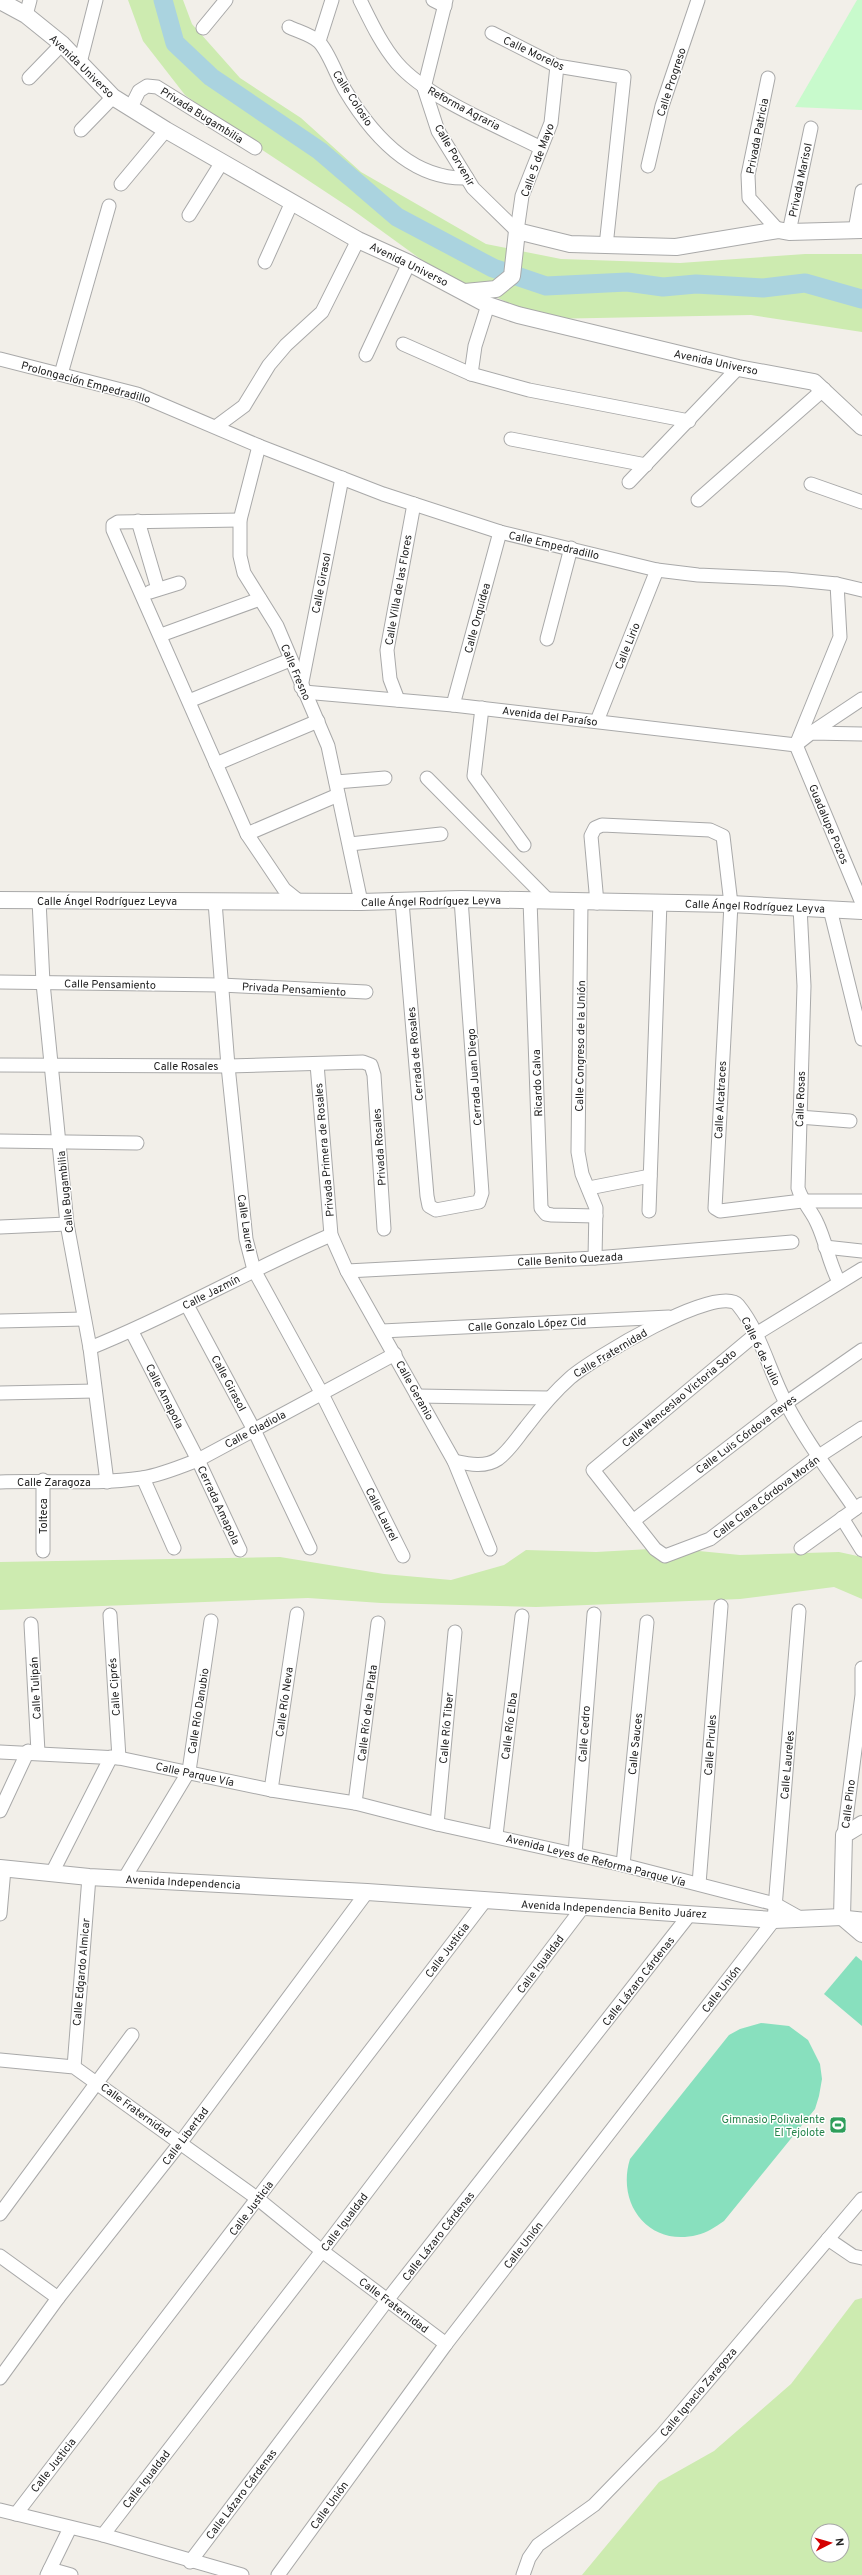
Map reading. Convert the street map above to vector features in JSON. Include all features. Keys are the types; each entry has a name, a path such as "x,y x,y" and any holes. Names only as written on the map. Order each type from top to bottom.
{"street":[{"path":"80,63 96,0"},
{"path":"202,28 226,0"},
{"path":"289,27 319,42 332,0"},
{"path":"360,0 380,38 398,63 424,88"},
{"path":"433,0 445,3"},
{"name":"Calle Progreso","path":"648,166 662,106 698,0"},
{"name":"Avenida Universo","path":"0,1 28,8 113,96 166,130 358,240 409,263 488,305 526,317 738,368 814,382 824,389 862,427"},
{"name":"Reforma Agraria","path":"445,3 424,88 541,148"},
{"name":"Calle Morelos","path":"492,33 557,66 624,77 606,246"},
{"name":"Calle Colosio","path":"319,42 345,90 366,122 390,149 422,170 450,179 467,178"},
{"path":"29,78 62,44"},
{"name":"Calle 5 de Mayo","path":"517,231 522,196 551,123 557,66"},
{"name":"Privada Patricia","path":"768,78 748,175 749,198 784,231"},
{"name":"Privada Bugambilia","path":"131,107 139,91 147,86 157,87 255,148"},
{"name":"Calle Porvenir","path":"424,88 438,131 473,188 517,231"},
{"path":"80,130 113,96"},
{"name":"Privada Marisol","path":"784,231 811,128"},
{"path":"121,184 166,130"},
{"path":"188,215 222,162"},
{"path":"465,292 496,288 512,276 517,231 570,244 676,247 784,231 859,230 862,190"},
{"path":"265,262 292,202"},
{"path":"61,374 109,206"},
{"path":"217,426 244,406 269,365 286,345 322,312 358,240"},
{"path":"366,354 409,263"},
{"path":"470,374 475,346 488,305"},
{"path":"403,344 470,374 529,390 690,421"},
{"name":"Prolongación Empedradillo","path":"0,359 137,394 217,426 259,446"},
{"path":"629,482 690,421 738,368"},
{"path":"698,500 824,389"},
{"path":"511,439 646,464"},
{"name":"Calle Empedradillo","path":"259,446 414,504 500,532 657,570 837,584 862,590"},
{"name":"Calle Fresno","path":"259,446 240,520 240,556 244,573 277,626 290,660 328,746 362,902"},
{"name":"Calle Girasol","path":"303,690 342,478"},
{"path":"811,484 862,502"},
{"name":"Calle Villa de las Flores","path":"398,700 390,679 387,650 414,504"},
{"path":"240,520 118,522 113,525 112,530 161,635 247,834 284,888 299,901"},
{"path":"138,521 158,589"},
{"name":"Calle Orquídea","path":"453,704 500,532"},
{"path":"547,639 571,548"},
{"name":"Calle Lirio","path":"597,721 657,570"},
{"path":"142,594 179,583"},
{"path":"796,745 840,637 837,584"},
{"path":"161,635 260,599"},
{"path":"189,701 290,660"},
{"name":"Avenida del Paraíso","path":"303,690 453,704 796,745"},
{"path":"796,745 811,733 862,699"},
{"path":"482,708 474,776 524,845"},
{"path":"216,764 318,721"},
{"path":"811,733 862,734"},
{"name":"Guadalupe Pozos","path":"796,745 862,903"},
{"path":"247,834 337,788 384,778"},
{"path":"427,778 549,901"},
{"path":"597,903 591,836 595,828 602,825 710,830 723,836 731,904"},
{"path":"350,844 441,834"},
{"name":"Calle Ángel Rodríguez Leyva","path":"0,900 402,902 461,899 597,903 660,902 731,904 862,911"},
{"name":"Cerrada Juan Diego","path":"429,1206 436,1210 472,1205 479,1202 482,1193 461,899"},
{"name":"Calle Bugambilia","path":"39,900 43,983 67,1224 90,1348 107,1482"},
{"name":"Ricardo Calva","path":"530,900 541,1208 546,1214 552,1215 596,1216"},
{"name":"Calle Laurel","path":"214,902 228,1066 246,1239 254,1270 322,1394 403,1556"},
{"name":"Cerrada de Rosales","path":"402,902 429,1206"},
{"name":"Calle Congreso de la Unión","path":"581,902 578,1152 582,1174 589,1188 596,1216 595,1258"},
{"path":"650,1211 660,902"},
{"name":"Calle Alcatraces","path":"731,904 715,1208 720,1211 802,1201"},
{"name":"Calle Rosas","path":"800,907 804,986 798,1188 802,1201 816,1221 830,1264 839,1282"},
{"path":"830,909 862,1039"},
{"name":"Calle Pensamiento","path":"0,982 221,985"},
{"name":"Privada Pensamiento","path":"221,985 366,992"},
{"name":"Calle Rosales","path":"0,1065 228,1066 363,1062 371,1065"},
{"name":"Privada Primera de Rosales","path":"317,1064 331,1235"},
{"name":"Privada Rosales","path":"371,1065 374,1075 384,1229"},
{"path":"799,1116 850,1121"},
{"path":"0,1141 137,1143"},
{"path":"589,1188 650,1176"},
{"path":"802,1201 862,1201"},
{"path":"0,1227 67,1224"},
{"name":"Calle Jazmín","path":"90,1348 132,1332 254,1270 331,1235"},
{"name":"Calle Geranio","path":"331,1235 347,1271 454,1461 490,1549"},
{"name":"Calle Benito Quezada","path":"347,1271 595,1258 792,1242"},
{"path":"825,1247 862,1252"},
{"name":"Calle Wenceslao Victoria Soto","path":"665,1556 655,1549 593,1470 756,1334 862,1269"},
{"name":"Calle 6 de Julio","path":"727,1299 737,1304 756,1334 786,1403 819,1456 859,1506"},
{"name":"Calle Fraternidad","path":"454,1461 477,1465 497,1460 508,1450 549,1398 571,1377 603,1356 672,1317 713,1302 727,1299"},
{"name":"Calle Girasol","path":"187,1305 254,1430 310,1548"},
{"name":"Calle Gonzalo López Cid","path":"382,1331 672,1317"},
{"path":"0,1321 84,1319"},
{"name":"Calle Amapola","path":"132,1332 198,1460"},
{"name":"Calle Luis Córdova Reyes","path":"633,1521 786,1403 862,1350"},
{"name":"Calle Gladiola","path":"107,1482 143,1478 198,1460 395,1354"},
{"path":"0,1393 95,1391"},
{"path":"417,1396 549,1398"},
{"name":"Calle Clara Córdova Morán","path":"665,1556 710,1539 819,1456 862,1428"},
{"name":"Cerrada Amapola","path":"198,1460 240,1550"},
{"path":"143,1478 174,1548"},
{"name":"Calle Zaragoza","path":"0,1482 43,1480 107,1482"},
{"name":"Tolteca","path":"43,1480 43,1551"},
{"path":"801,1548 859,1506"},
{"path":"842,1518 862,1550"},
{"name":"Calle Pirules","path":"699,1884 721,1606"},
{"name":"Calle Laureles","path":"774,1920 799,1611"},
{"name":"Calle Río Neva","path":"271,1790 297,1614"},
{"name":"Calle Cedro","path":"575,1854 594,1614"},
{"name":"Calle Ciprés","path":"110,1615 115,1758"},
{"name":"Calle Río Elba","path":"496,1835 522,1616"},
{"name":"Calle Río Danubio","path":"124,1879 189,1771 211,1621"},
{"name":"Calle Sauces","path":"623,1865 647,1622"},
{"name":"Calle Río de la Plata","path":"355,1803 378,1623"},
{"name":"Calle Tulipán","path":"0,1810 33,1752 31,1624"},
{"name":"Calle Río Tiber","path":"437,1824 455,1632"},
{"name":"Calle Pino","path":"842,1917 844,1835 859,1744 862,1668"},
{"name":"Calle Parque Vía","path":"0,1752 33,1752 115,1758 189,1771 271,1790 355,1803 389,1810"},
{"path":"52,1873 115,1758"},
{"name":"Avenida Leyes de Reforma Parque Vía","path":"389,1810 437,1824 496,1835 699,1884 775,1904 800,1918"},
{"path":"844,1835 862,1824"},
{"path":"0,1914 2,1868"},
{"name":"Avenida Independencia","path":"2,1868 89,1877 367,1892"},
{"name":"Calle Edgardo Almicar","path":"74,2067 89,1877"},
{"name":"Avenida Independencia Benito Juárez","path":"367,1892 484,1902 774,1920 842,1917 862,1919"},
{"name":"Calle Libertad","path":"0,2378 58,2298 181,2142 367,1892"},
{"name":"Calle Justicia","path":"16,2514 484,1902"},
{"name":"Calle Igualdad","path":"103,2535 322,2251 583,1907"},
{"name":"Calle Lázaro Cárdenas","path":"190,2562 388,2299 690,1914"},
{"path":"842,1917 862,1934"},
{"name":"Calle Unión","path":"278,2575 446,2344 774,1920"},
{"path":"0,2214 132,2035"},
{"name":"Calle Fraternidad","path":"0,2060 74,2067 98,2082 258,2199 322,2251 446,2344"},
{"name":"Calle Ignacio Zaragoza","path":"522,2574 538,2545 594,2505 662,2436 862,2199"},
{"path":"828,2239 853,2256 862,2258"},
{"path":"0,2256 58,2298"},
{"path":"0,2510 103,2535 190,2562 242,2575"},
{"path":"70,2528 48,2572 71,2575"}],"green space":[{"path":"128,0 183,0 192,24 240,78 301,118 361,172 486,244 561,259 680,263 805,254 862,254 862,332 751,315 545,319 437,271 350,208 241,136 185,95 143,41"},
{"path":"857,0 862,0 862,110 795,107"},
{"path":"668,1548 740,1555 839,1552 862,1557 862,1599 834,1587 740,1599 536,1607 381,1603 308,1598 0,1610 0,1562 280,1557 384,1574 451,1580 504,1565 526,1550 596,1552"},
{"path":"856,1956 862,1961 862,2026 824,1994"},
{"path":"761,2023 789,2026 808,2040 820,2064 822,2079 815,2109 724,2221 711,2230 697,2235 680,2237 664,2235 651,2228 640,2218 632,2206 628,2192 627,2176 630,2159 729,2035 740,2029"},
{"path":"862,2298 862,2575 582,2575 659,2482 714,2451 791,2384 855,2300"}],"waterway":[{"path":"163,0 175,43 211,77 320,151 397,217 493,268 546,286 627,282 663,287 696,284 763,288 805,283 862,299"}],"place":[{"name":"Gimnasio Polivalente El Tejolote","path":"838,2125"}]}
